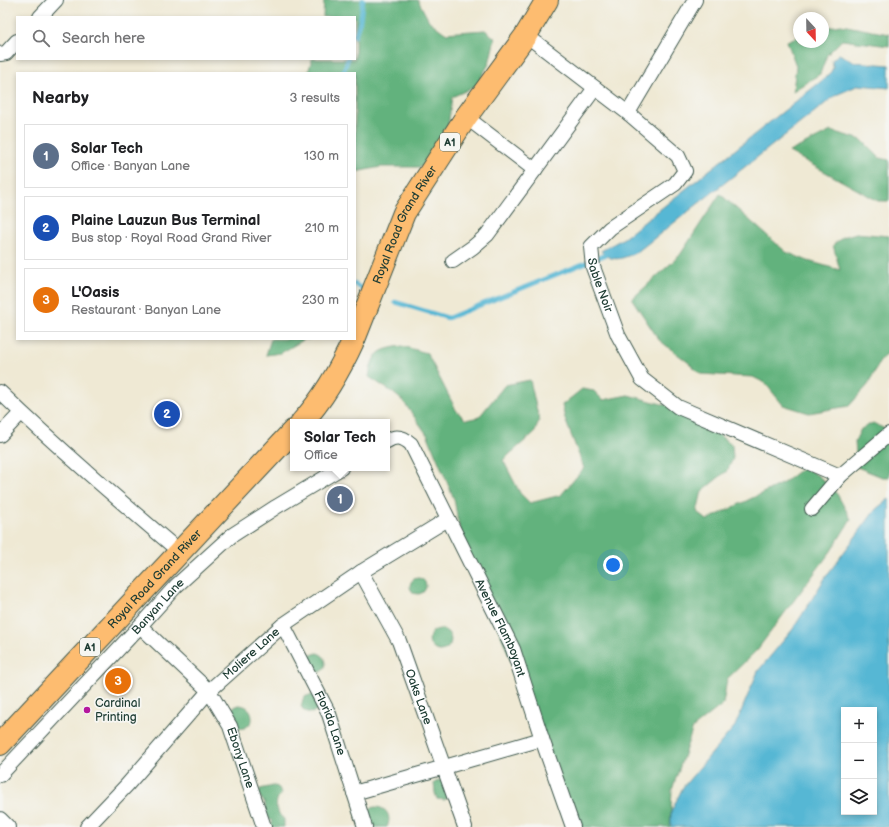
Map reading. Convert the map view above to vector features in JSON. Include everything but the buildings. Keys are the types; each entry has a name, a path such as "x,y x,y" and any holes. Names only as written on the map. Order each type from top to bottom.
{"main road":[{"name":"Royal Road Grand River","path":"356,335 404,213 466,117 526,35 547,0"},
{"name":"Royal Road Grand River","path":"305,419 313,410 340,369 354,340"},
{"name":"Royal Road Grand River","path":"0,744 290,435"}],"street":[{"path":"41,16 56,0"},
{"path":"628,113 695,0"},
{"name":"Sable Noir","path":"526,35 628,113 678,156 685,171 675,184 610,228 591,247 593,267 618,335 642,379 678,407 840,476"},
{"path":"0,54 6,53 16,42"},
{"path":"453,261 487,235 595,88"},
{"path":"466,117 535,170"},
{"path":"0,392 135,514 180,552"},
{"path":"0,435 22,412"},
{"path":"812,509 840,476 889,434"},
{"name":"Avenue Flamboyant","path":"390,440 404,438 411,444 513,649 542,739 573,827"},
{"name":"Banyan Lane","path":"0,775 176,586 231,536 336,471"},
{"name":"Moliere Lane","path":"87,827 127,785 210,691 283,625 361,572 448,518"},
{"name":"Oaks Lane","path":"361,572 399,641 465,827"},
{"name":"Florida Lane","path":"283,625 329,714 365,827"},
{"name":"Ebony Lane","path":"140,626 210,691 230,726 264,827"},
{"path":"354,793 542,739"},
{"path":"0,819 8,827"}],"green space":[{"path":"324,0 418,0 429,21 445,33 485,30 495,38 489,64 476,86 452,97 447,134 422,167 381,167 356,172 356,72 308,72 312,60 356,60 356,16 323,16"},
{"path":"841,25 889,34 889,46 842,40 827,55 820,74 793,91 796,66 787,41 793,38 793,48 829,48 829,27"},
{"path":"831,131 862,140 880,158 889,160 889,201 878,201 789,152"},
{"path":"720,194 786,252 808,261 840,270 833,245 843,237 856,233 889,236 889,352 881,359 868,385 849,406 809,413 783,405 765,383 753,377 700,374 689,363 659,340 632,299 680,255"},
{"path":"271,340 303,340 281,353 266,355"},
{"path":"402,346 427,353 456,410 466,420 479,417 505,385 530,380 539,420 535,432 503,460 520,493 530,503 561,495 584,468 565,419 562,405 582,389 594,391 603,400 628,395 688,411 732,445 733,458 728,470 702,491 697,512 707,520 783,483 804,467 820,477 837,494 851,519 831,551 757,650 727,679 723,704 693,728 672,790 670,827 577,827 460,532 454,499 428,436 403,401 369,377 372,362 378,354 388,349"},
{"path":"873,423 889,431 889,477 882,477 857,467 855,441 861,429"},
{"path":"418,578 424,580 426,586 424,592 418,594 412,592 410,586 412,580"},
{"path":"440,629 448,632 451,640 448,648 440,651 432,648 429,640 432,632"},
{"path":"317,653 324,657 326,664 323,670 315,673 307,661 311,655"},
{"path":"313,695 319,708 312,713 304,711 301,706 304,697"},
{"path":"239,705 245,706 252,714 252,719 247,727 236,728 229,711"},
{"path":"440,780 443,781 448,796 445,800 437,799 435,793 434,783"},
{"path":"276,786 281,792 276,805 279,813 284,819 284,827 270,827 272,821 267,815 265,803 259,796 260,789"},
{"path":"375,807 383,809 389,816 387,827 367,827 365,815 371,808"}],"water":[{"path":"839,54 855,62 889,65 889,88 859,85 836,95 637,252 623,258 614,259 605,255 601,251 624,238 829,75 833,68 832,60"},
{"path":"889,499 889,827 671,827 671,812 683,787 735,726 758,671 793,629 827,575 876,509"}],"waterway":[{"path":"356,33 360,21 363,0"},
{"path":"343,72 348,60"},
{"path":"395,302 448,318 605,255"},
{"path":"356,285 365,291"}],"place":[{"name":"Plaine Lauzun Bus Terminal","path":"167,414"},
{"name":"Solar Tech","path":"340,499"},
{"name":"L'Oasis","path":"118,681"},
{"name":"Cardinal Printing","path":"87,710"}]}
